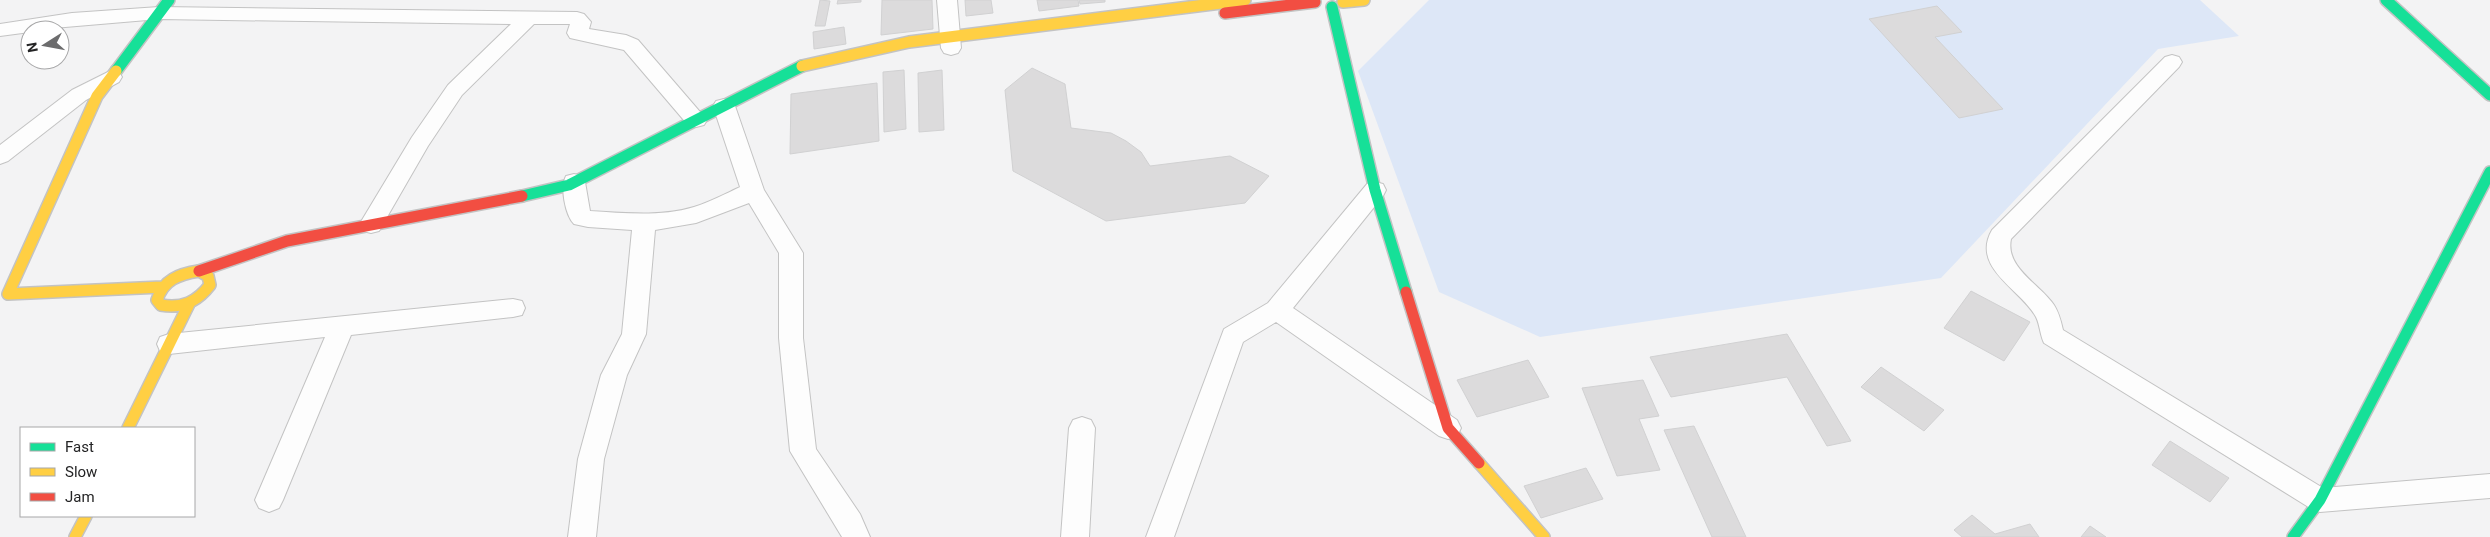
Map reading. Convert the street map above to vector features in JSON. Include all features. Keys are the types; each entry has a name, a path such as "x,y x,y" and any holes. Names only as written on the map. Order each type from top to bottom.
{"street":[{"path":"948,0 951,42"},
{"path":"164,6 97,96 3,297 162,287 180,274 199,271 287,241 468,208 574,182 800,67 889,48 917,51 951,42 1245,0"},
{"path":"951,42 1315,1 1340,3 1364,0"},
{"path":"2386,0 2490,95"},
{"path":"1340,3 1375,190 1448,428"},
{"path":"0,30 164,6 576,18 581,22 577,33 626,42 696,120"},
{"path":"372,225 420,142 455,90 528,18"},
{"path":"2172,62 2000,236 1997,243 1998,251 2013,277 2044,309 2053,336 2058,341 2320,500 2490,486"},
{"path":"0,156 79,95 112,77"},
{"path":"724,106 753,191 791,253 791,338 803,451 850,523 856,537"},
{"path":"2293,537 2320,500 2490,172"},
{"path":"574,182 582,218 644,222 695,215 753,191"},
{"path":"1160,537 1233,336 1277,310 1375,190"},
{"path":"582,537 591,459 614,375 634,334 644,222"},
{"path":"162,287 157,300 161,305 178,307 188,304 198,299 210,285 210,278 199,271"},
{"path":"128,427 188,304"},
{"path":"169,344 513,308"},
{"path":"1277,310 1448,428 1544,537"},
{"path":"269,500 342,326"},
{"path":"1076,537 1082,428"},
{"path":"75,537 85,517"}],"shaded area":[{"path":"1429,0 2200,0 2239,36 2158,49 1941,278 1540,337 1439,292 1358,71"}],"building":[{"path":"820,0 830,1 825,26 815,26"},
{"path":"838,0 861,0 861,2 837,4"},
{"path":"882,0 932,0 933,29 881,35"},
{"path":"965,0 991,0 993,13 966,16"},
{"path":"1037,0 1078,0 1079,6 1039,11"},
{"path":"1079,0 1105,0 1105,2 1080,4"},
{"path":"1937,6 1962,32 1935,37 2003,109 1959,118 1869,19"},
{"path":"844,27 846,44 814,49 813,32"},
{"path":"1032,68 1065,84 1071,128 1111,133 1141,152 1150,166 1230,156 1269,176 1245,203 1106,221 1013,171 1005,90"},
{"path":"904,70 906,129 884,132 883,72"},
{"path":"942,70 944,130 919,132 918,73"},
{"path":"877,83 879,141 790,154 791,94"},
{"path":"1971,291 2030,322 2004,361 1944,328"},
{"path":"1787,334 1851,441 1827,446 1787,377 1671,397 1650,357"},
{"path":"1528,360 1549,397 1477,417 1457,380"},
{"path":"1881,367 1944,410 1924,431 1861,387"},
{"path":"1643,380 1659,416 1639,419 1660,470 1617,476 1582,388"},
{"path":"1694,426 1746,537 1712,537 1664,430"},
{"path":"2170,441 2229,478 2210,502 2152,465"},
{"path":"1586,468 1603,499 1541,518 1524,486"},
{"path":"1972,515 1995,534 2030,524 2039,537 1962,537 1954,530"},
{"path":"2090,526 2106,537 2081,537"}],"traffic: fast":[{"path":"116,71 169,0"},
{"path":"2386,0 2490,95"},
{"path":"1332,7 1375,190 1406,292"},
{"path":"522,196 569,185 802,66"},
{"path":"2293,537 2320,500 2490,172"}],"traffic: slow":[{"path":"802,66 909,42 1245,0"},
{"path":"1343,2 1364,0"},
{"path":"116,71 97,96 8,294 162,287"},
{"path":"199,271 208,276 210,285 195,300 176,306 161,305 157,300 163,287 172,278 185,273 199,271"},
{"path":"128,427 189,304"},
{"path":"1479,463 1544,537"},
{"path":"75,537 85,517"}],"traffic: jam":[{"path":"1225,13 1315,2"},
{"path":"199,271 287,241 468,208 522,196"},
{"path":"1406,292 1448,428 1479,463"}]}
